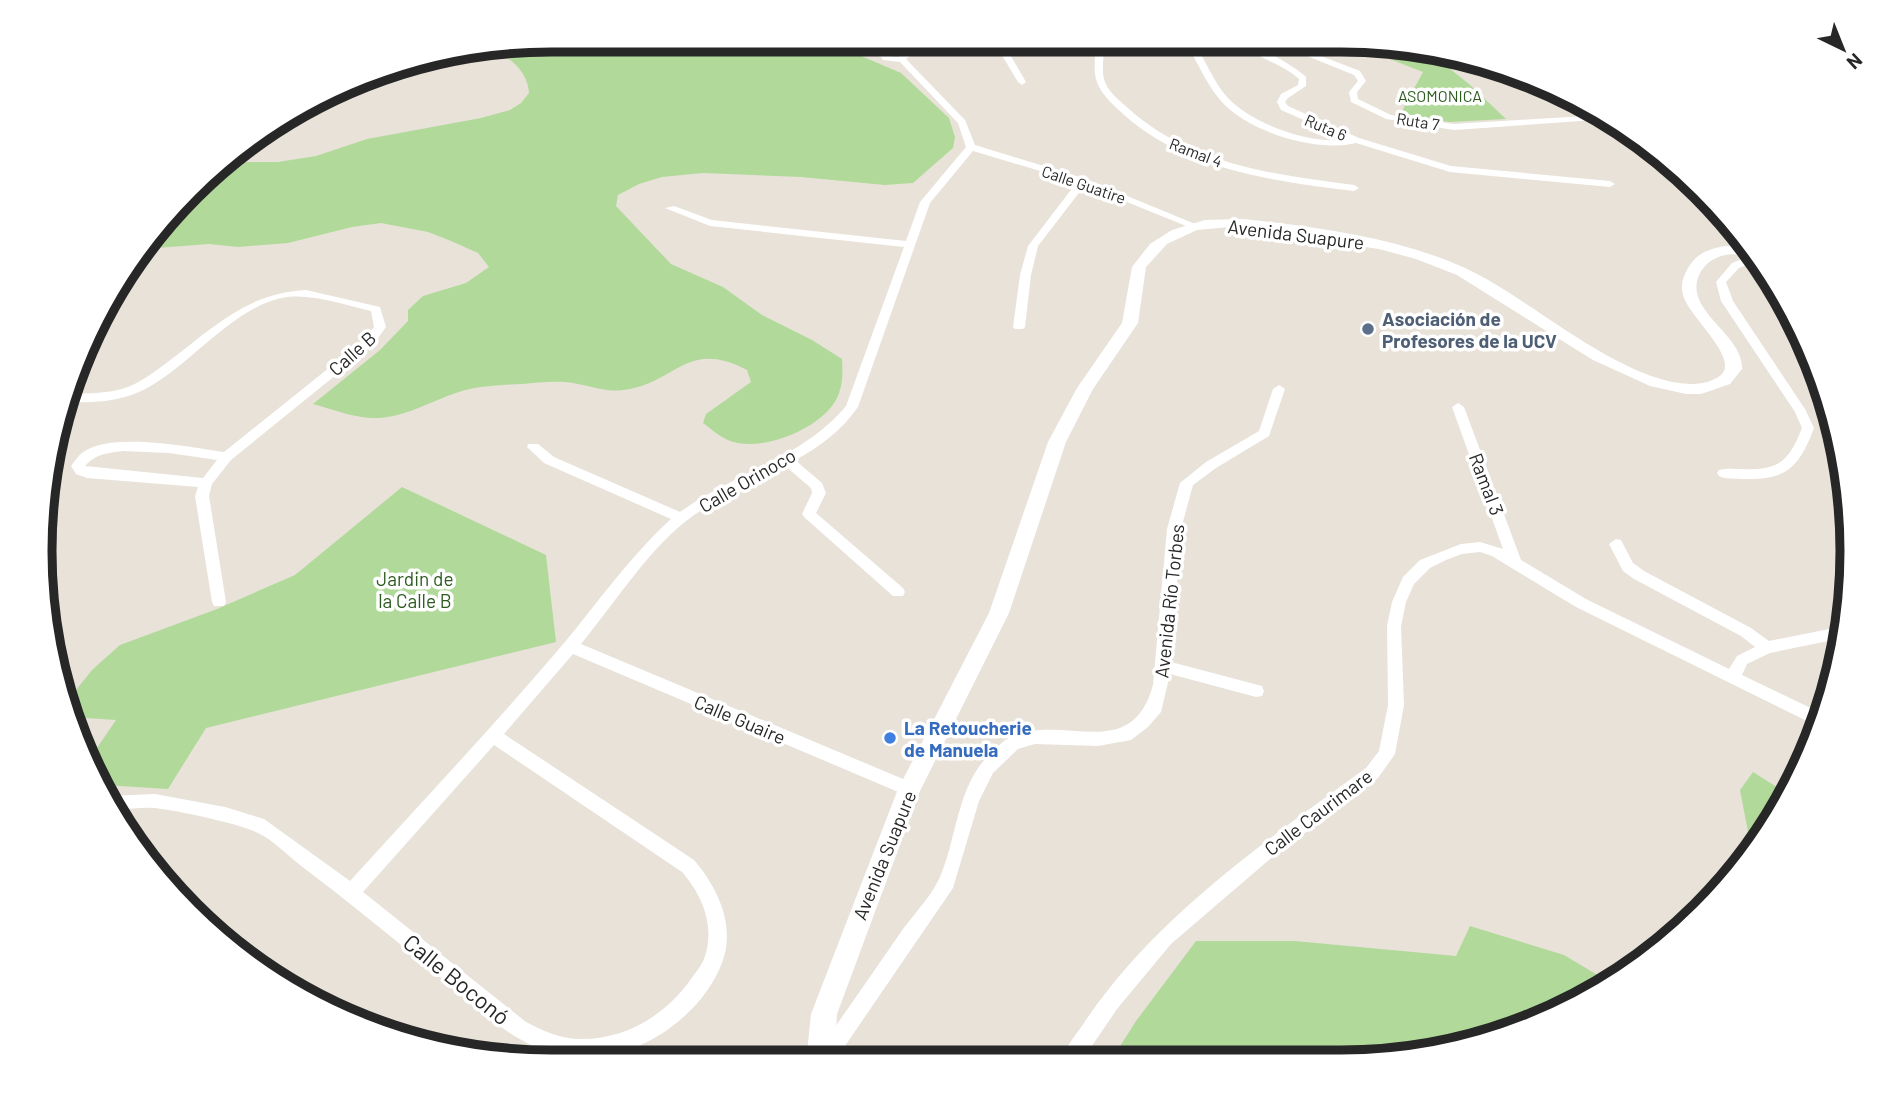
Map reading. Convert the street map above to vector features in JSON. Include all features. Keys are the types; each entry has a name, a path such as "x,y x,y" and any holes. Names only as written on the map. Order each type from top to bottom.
{"street":[{"path":"893,52 922,52"},
{"path":"898,52 962,122 971,147"},
{"path":"1005,52 1022,82"},
{"name":"Ramal 4","path":"1100,52 1100,79 1105,90 1145,130 1193,153 1243,169 1286,179 1354,188"},
{"name":"Ruta 6","path":"1196,52 1226,101 1260,123 1310,140 1342,145 1356,140"},
{"name":"Ruta 6","path":"1254,52 1297,71 1303,79 1301,86 1283,96 1281,102 1284,108 1356,140"},
{"name":"Ruta 7","path":"1303,52 1357,73 1362,80 1353,92 1354,100 1389,117 1454,127 1588,118"},
{"path":"1356,140 1450,169 1610,184"},
{"name":"Calle Guatire","path":"971,147 1083,181 1195,226"},
{"name":"Calle Orinoco","path":"351,893 681,518 709,498 826,435 845,418 852,407 908,244 930,192 971,147"},
{"path":"1019,327 1030,253 1041,234 1076,194 1083,181"},
{"path":"670,208 710,223 908,244"},
{"name":"Avenida Suapure","path":"822,1050 824,1014 909,789 999,613 1057,442 1085,388 1130,323 1139,267 1144,259 1170,236 1195,226 1241,225 1284,229 1378,245 1431,259 1486,285 1612,364 1649,380 1687,389 1716,386 1732,372 1735,361 1706,323 1691,298 1690,287 1695,268 1712,254 1738,251"},
{"path":"1724,473 1775,472 1794,460 1802,447 1808,428 1801,412 1727,300 1721,282 1730,268 1745,260"},
{"name":"Calle B","path":"77,398 113,396 135,389 265,298 295,292 306,293 376,309 380,314 380,327 369,342 226,457 206,482"},
{"name":"Avenida Río Torbes","path":"829,1050 947,883 971,801 987,768 1013,743 1035,737 1098,739 1125,736 1155,707 1163,666 1174,529 1187,483 1211,465 1265,433 1279,389"},
{"name":"Ramal 3","path":"1458,407 1514,560"},
{"path":"219,602 202,496 206,482 87,473 81,471 78,466 86,456 114,446 226,457"},
{"path":"533,447 549,460 681,518"},
{"path":"784,458 817,486 819,493 809,514 898,592"},
{"path":"1616,544 1628,567 1639,575 1746,632 1767,648"},
{"name":"Calle Caurimare","path":"1077,1050 1110,1002 1165,938 1264,853 1372,773 1387,754 1394,728 1396,705 1394,626 1399,602 1408,581 1425,564 1461,549 1480,547 1514,560 1581,603 1811,716"},
{"path":"1732,678 1742,660 1767,648 1832,634"},
{"name":"Calle Guaire","path":"571,646 909,789"},
{"path":"1163,666 1256,691"},
{"name":"Calle Boconó","path":"120,802 155,801 225,815 264,827 351,893 519,1029 548,1044 580,1049 613,1045 643,1035 674,1014 696,989 714,960 717,930 714,908 705,883 688,866 492,735"}],"green space":[{"path":"552,52 852,52 901,73 949,118 955,137 953,148 913,183 885,185 801,177 703,173 662,177 639,184 618,195 616,206 671,264 723,287 762,315 812,340 842,359 838,395 823,415 812,424 786,437 756,444 730,441 703,423 706,414 751,382 747,370 726,361 709,359 695,361 656,380 623,390 559,382 496,385 461,391 413,410 382,418 349,414 313,404 380,350 408,321 408,310 423,296 466,283 489,267 478,253 428,232 381,223 352,227 288,243 156,248 176,222 222,176 240,162 278,162 316,156 367,139 510,110 521,103 529,93 522,72 505,56"},
{"name":"ASOMONICA","path":"1382,56 1443,63 1506,119 1450,122 1400,115 1423,72"},
{"name":"Jardin de la Calle B","path":"402,487 546,555 556,642 206,728 168,789 111,785 94,752 116,720 81,718 74,693 92,670 120,645 217,609 295,575"},
{"path":"1753,772 1779,789 1749,837 1740,790"},
{"path":"1470,926 1564,955 1601,977 1561,999 1501,1024 1438,1041 1406,1046 1340,1050 1118,1050 1196,941 1295,941 1456,956"}],"place":[{"name":"Asociación de Profesores de la UCV","path":"1368,329"},
{"name":"La Retoucherie de Manuela","path":"890,738"}]}
